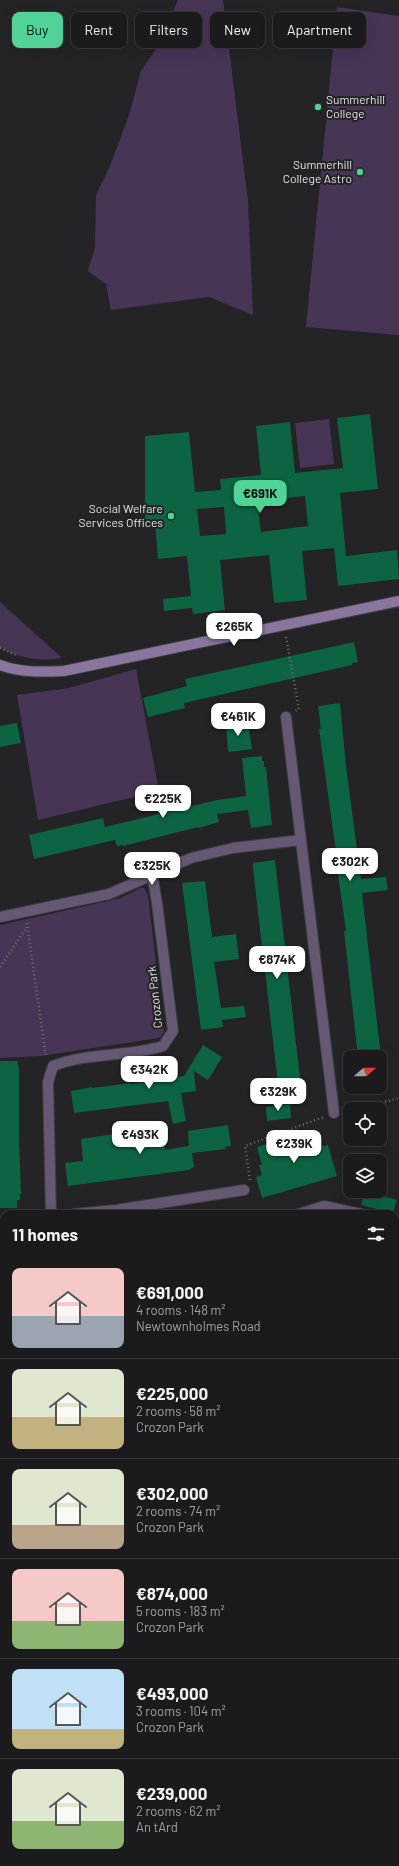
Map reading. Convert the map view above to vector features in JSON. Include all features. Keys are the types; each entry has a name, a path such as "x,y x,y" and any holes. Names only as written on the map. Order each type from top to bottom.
{"street":[{"path":"0,665 7,668 34,672 64,671 399,601"},
{"path":"286,717 334,1113"},
{"path":"0,917 109,894 191,858 233,848 301,840"},
{"name":"Crozon Park","path":"53,1066 68,1060 149,1050 163,1046 173,1031 157,902 152,874"},
{"path":"51,1210 48,1082 53,1066"},
{"path":"116,1210 244,1190"},
{"path":"312,1210 324,1206 343,1210"}],"path":[{"path":"283,625 299,709 286,717"},
{"path":"0,648 22,657"},
{"path":"26,912 46,1059 53,1066"},
{"path":"0,967 28,927"},
{"path":"384,1102 399,1098"},
{"path":"244,1190 251,1180 244,1146 334,1113"}],"shaded area":[{"path":"178,0 223,0 224,12 210,12 210,48 229,48 248,201 253,315 209,297 111,310 106,284 88,271 95,247 96,195 110,166 129,115 141,71 157,48 202,48 202,12 173,12"},
{"name":"Summerhill College Astro","path":"337,7 399,16 399,335 306,327 333,48 366,48 366,12 337,12"},
{"path":"329,419 334,464 300,468 295,423"},
{"path":"0,602 61,658 45,660 23,657 0,648"},
{"path":"136,669 159,791 38,820 17,695 69,688"},
{"path":"140,888 144,888 148,895 164,1032 159,1038 41,1056 0,1058 0,925 121,898"}],"building":[{"name":"Social Welfare Services Offices","path":"370,414 378,489 340,493 346,556 397,550 399,579 338,586 334,548 302,551 307,600 274,603 269,555 220,560 225,610 193,614 192,608 164,611 163,599 191,596 187,556 158,559 155,523 145,525 145,436 189,432 195,492 221,490 220,479 261,475 256,426 290,422 295,473 343,468 337,418","holes":["305,496 308,526 261,532 257,501","224,507 226,534 200,536 197,509"]},
{"path":"354,642 358,662 352,663 352,665 184,703 185,708 148,717 143,698 187,686 185,679"},
{"path":"340,703 346,766 361,879 386,877 388,890 362,893 380,1050 357,1050 344,931 346,931 319,729 321,729 318,706"},
{"path":"248,722 252,749 228,752 226,724"},
{"path":"17,723 21,743 0,747 0,726"},
{"path":"262,756 264,767 266,767 272,825 251,828 248,810 217,814 219,822 199,828 198,827 123,846 117,846 115,840 34,859 29,835 103,818 105,827 217,800 246,796 242,758"},
{"path":"275,860 301,1087 301,1098 280,1101 253,869 253,863"},
{"path":"205,881 212,937 236,934 239,959 214,962 221,1008 244,1006 246,1017 222,1020 223,1027 201,1030 182,883"},
{"path":"203,1045 222,1057 208,1080 194,1071 196,1091 181,1093 186,1121 173,1124 168,1101 74,1113 71,1091 92,1087 131,1084 184,1076"},
{"path":"0,1061 17,1061 19,1067 21,1194 20,1200 17,1200 17,1208 0,1208"},
{"path":"290,1104 291,1118 267,1121 266,1107"},
{"path":"228,1125 231,1146 225,1147 226,1149 192,1153 194,1167 189,1170 68,1186 65,1163 83,1161 81,1139 162,1127 165,1150 189,1146 188,1131"},
{"path":"314,1129 320,1147 328,1145 337,1176 262,1198 256,1177 262,1175 259,1165 262,1165 257,1147"},
{"path":"387,1197 397,1200 394,1210 381,1210 361,1205 363,1198"}],"place":[{"name":"Summerhill College","path":"318,107"},
{"name":"Summerhill College Astro","path":"360,172"},
{"name":"Social Welfare Services Offices","path":"171,516"}]}
